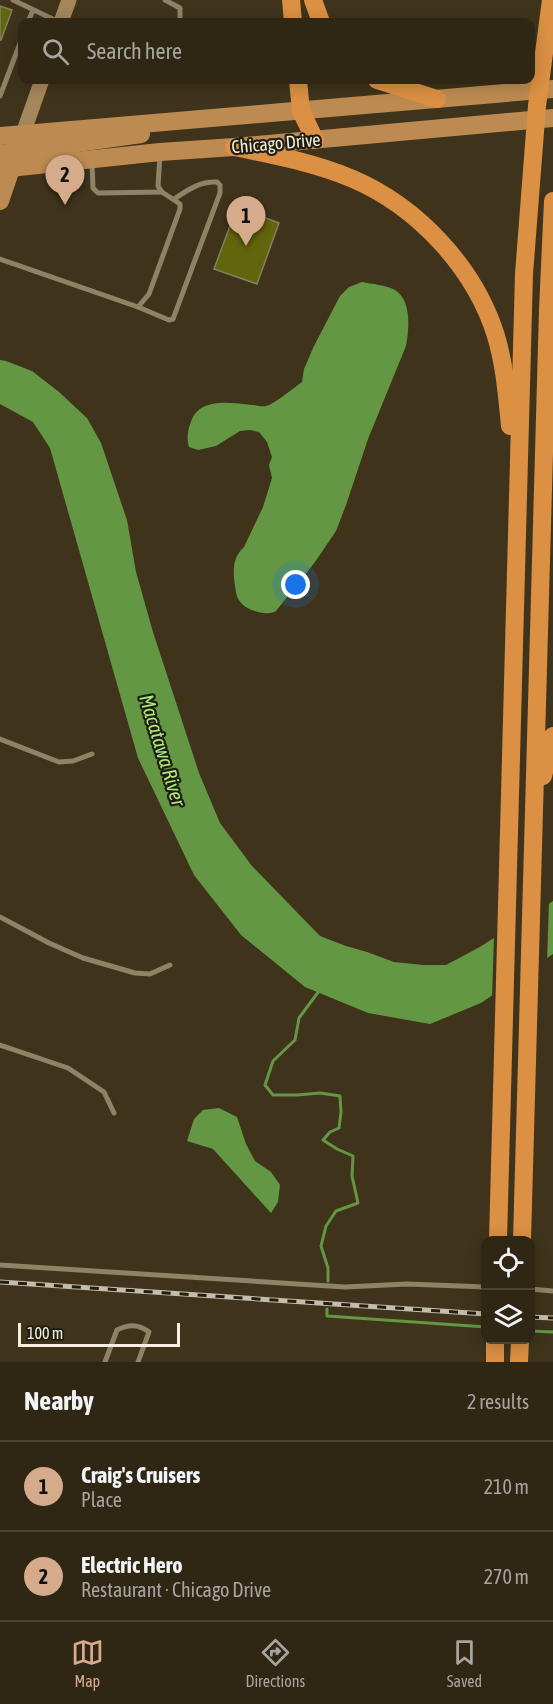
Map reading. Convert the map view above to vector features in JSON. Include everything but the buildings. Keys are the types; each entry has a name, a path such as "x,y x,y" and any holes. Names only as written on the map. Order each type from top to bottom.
{"highway":[{"path":"291,0 293,18"},
{"path":"313,0 320,18"},
{"path":"498,1236 524,274 533,151 549,5"},
{"path":"298,84 301,111 315,140"},
{"path":"390,84 437,99"},
{"path":"234,147 298,161 354,180 374,190 410,214 453,257 475,288 484,306 501,353 507,385 518,519"},
{"path":"522,1236 553,201"},
{"path":"548,310 553,329"},
{"path":"534,813 553,736"},
{"path":"495,1344 495,1361"},
{"path":"519,1362 520,1344"},
{"path":"530,1344 530,1362"}],"main road":[{"path":"62,18 69,0"},
{"path":"0,201 7,161 23,134 41,84"},
{"name":"Chicago Drive","path":"0,136 553,89"},
{"name":"Chicago Drive","path":"7,161 92,159 553,118"},
{"path":"7,161 150,133 179,120"}],"lane":[{"path":"13,0 52,18"},
{"path":"165,0 180,8 180,18"},
{"path":"30,18 33,10"},
{"path":"0,96 18,49"},
{"path":"138,307 148,294 180,209 180,204 162,192 158,186 160,152"},
{"path":"92,159 93,188 98,193 162,192"},
{"path":"0,259 170,320 173,319 220,193 220,185 218,182 208,181 194,186 174,199"},
{"path":"0,739 59,762 73,761 92,754"},
{"path":"0,917 83,958 135,973 150,974 170,965"},
{"path":"0,1045 68,1068 104,1092 114,1113"},
{"path":"0,1265 345,1287 407,1284 481,1287"},
{"path":"535,1289 553,1291"},
{"path":"105,1362 117,1330 125,1326 141,1326 149,1332 138,1362"}],"water":[{"path":"362,282 387,287 400,295 407,308 408,316 406,346 368,439 336,531 276,611 256,612 242,604 238,598 234,570 235,560 244,547 263,507 272,478 269,465 272,457 267,442 259,432 240,431 216,446 198,450 189,447 189,426 197,412 210,404 266,406 302,382 304,369 314,346 340,296 349,287"},
{"name":"Macatawa River","path":"0,360 32,371 59,392 87,418 101,443 127,520 136,572 153,632 199,773 220,823 252,866 320,936 394,962 446,965 478,948 553,901 553,954 481,1003 430,1024 368,1013 305,987 241,935 194,875 138,758 50,448 33,422 0,404"},
{"path":"219,1108 237,1117 246,1144 255,1161 271,1172 280,1185 278,1202 271,1213 213,1149 187,1141 194,1119 203,1110"}],"pier":[{"path":"549,900 547,962 492,999 494,935"}],"waterway":[{"path":"319,991 299,1018 295,1040 273,1061 265,1085 273,1095 320,1093 340,1096 339,1128 330,1132 323,1140 353,1156 352,1176 358,1203 336,1211 326,1226 321,1246 328,1268 328,1281"},
{"path":"327,1309 327,1316 481,1327"},
{"path":"535,1331 553,1332"}],"railway":[{"path":"0,1282 481,1314"},
{"path":"535,1317 553,1318"}],"place":[{"name":"Electric Hero","path":"65,205"},
{"name":"Craig's Cruisers","path":"246,246"}]}
